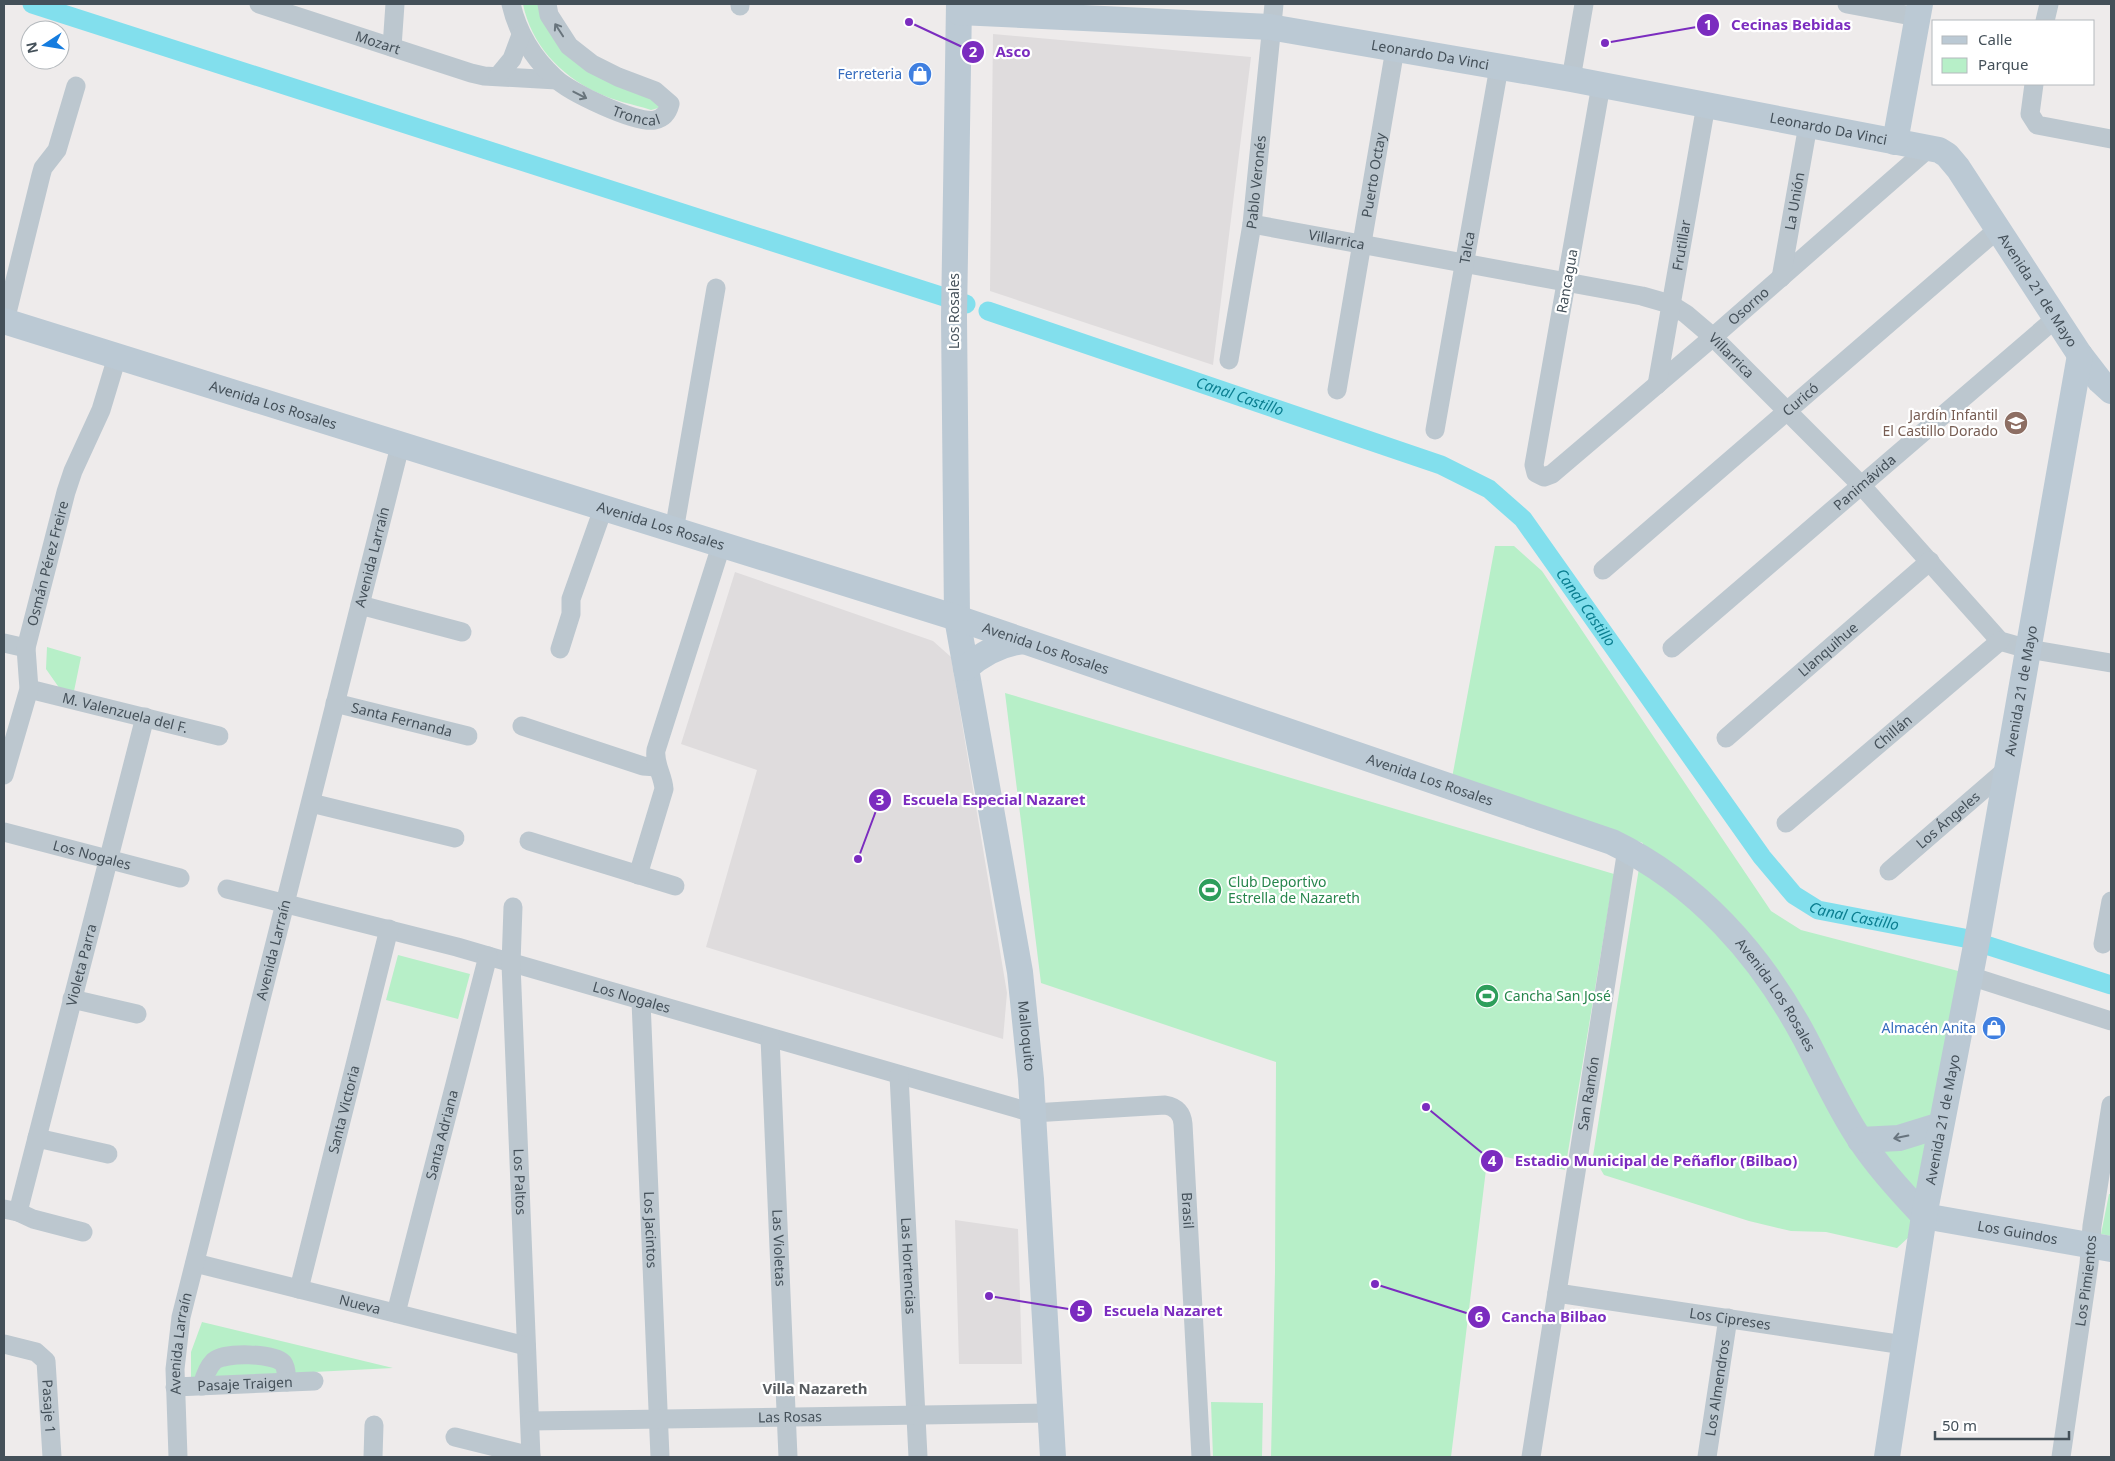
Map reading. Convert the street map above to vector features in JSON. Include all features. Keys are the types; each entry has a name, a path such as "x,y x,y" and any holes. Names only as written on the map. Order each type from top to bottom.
{"street":[{"name":"Mozart","path":"259,4 302,11 392,47 472,73 557,80"},
{"path":"392,47 395,4"},
{"name":"Troncal","path":"511,4 521,35 539,62 557,80 577,94 598,104 648,120 662,117 670,104 655,91 618,77 592,64 569,46 549,15 547,4"},
{"path":"1571,79 1584,4"},
{"path":"1847,4 1918,10 1895,142"},
{"path":"2045,20 2049,4"},
{"name":"Leonardo Da Vinci","path":"959,8 1272,16 1395,49 1571,79 1895,142"},
{"name":"Los Rosales","path":"957,618 954,281 959,8"},
{"name":"Pablo Veronés","path":"1229,360 1252,224 1272,16"},
{"path":"498,76 512,59 521,35"},
{"name":"Puerto Octay","path":"1337,390 1395,49"},
{"name":"Talca","path":"1435,430 1499,67"},
{"name":"Rancagua","path":"1540,476 1534,470 1534,465 1601,85"},
{"path":"2034,85 2029,107 2032,120 2037,125 2111,139"},
{"path":"4,321 43,168 58,150 76,86"},
{"name":"Frutillar","path":"1657,385 1706,105"},
{"name":"La Unión","path":"1781,278 1808,125"},
{"name":"Avenida 21 de Mayo","path":"1886,1457 1924,1216 1974,956 2080,355 1953,160 1939,150 1930,147 1895,142"},
{"name":"Osorno","path":"1540,476 1544,477 1552,474 1713,337 1930,147"},
{"name":"Villarrica","path":"1252,224 1642,296 1670,304 1700,325 1713,337 1861,485 2000,641"},
{"name":"Curicó","path":"1603,570 1998,229"},
{"path":"674,531 716,288"},
{"name":"Panimávida","path":"1672,648 2056,318"},
{"name":"Avenida Los Rosales","path":"4,321 400,446 957,618 1579,830 1627,849 1654,865 1692,893 1726,925 1750,953 1789,1010 1860,1140 1891,1180 1924,1216"},
{"path":"2080,355 2100,381 2111,388"},
{"name":"Osmán Pérez Freire","path":"4,775 29,689 26,648 66,492 73,471 100,410 118,357"},
{"name":"Avenida Larraín","path":"178,1457 175,1387 178,1334 400,446"},
{"path":"560,649 571,614 571,599 603,509"},
{"path":"638,875 664,789 664,781 655,760 656,750 721,546"},
{"name":"Llanquihue","path":"1726,738 1930,562"},
{"path":"360,605 462,632"},
{"name":"Malloquito","path":"957,618 1020,972 1029,1045 1053,1457"},
{"path":"966,668 984,654 996,648 1023,641"},
{"path":"2000,641 2028,649 2111,663"},
{"name":"Chillán","path":"1786,823 2000,641"},
{"path":"4,643 26,648"},
{"name":"M. Valenzuela del F.","path":"29,689 219,736"},
{"name":"Santa Fernanda","path":"336,703 468,736"},
{"name":"Violeta Parra","path":"11,1210 37,1138 145,717"},
{"path":"522,726 643,766 658,767"},
{"name":"Los Ángeles","path":"1889,871 2007,769"},
{"path":"311,803 455,838"},
{"name":"Los Nogales","path":"4,832 180,878"},
{"path":"528,841 675,886"},
{"name":"San Ramón","path":"1531,1457 1627,849"},
{"name":"Los Nogales","path":"227,889 389,929 488,956 1033,1114"},
{"path":"2103,944 2111,901"},
{"name":"Los Paltos","path":"513,907 511,964 531,1456"},
{"name":"Santa Victoria","path":"299,1289 389,929"},
{"name":"Santa Adriana","path":"396,1313 488,956"},
{"path":"1974,956 2111,1020"},
{"path":"72,999 137,1014"},
{"name":"Los Jacintos","path":"641,1001 660,1457"},
{"name":"Las Violetas","path":"770,1038 788,1457"},
{"name":"Las Hortencias","path":"899,1075 918,1457"},
{"name":"Brasil","path":"1033,1114 1165,1105 1174,1108 1181,1115 1201,1457"},
{"name":"Los Pimientos","path":"2061,1457 2089,1264 2101,1246 2092,1226 2111,1105"},
{"path":"1860,1140 1899,1138 1941,1125"},
{"path":"37,1138 108,1154"},
{"path":"11,1210 33,1219 83,1232"},
{"name":"Los Guindos","path":"1924,1216 2101,1246"},
{"name":"Nueva","path":"195,1263 526,1346"},
{"name":"Los Cipreses","path":"1557,1293 1904,1345"},
{"name":"Los Almendros","path":"1708,1457 1728,1318"},
{"name":"Pasaje 1","path":"4,1344 36,1352 43,1357 48,1370 52,1457"},
{"path":"202,1386 214,1362 227,1357 254,1355 282,1362 285,1367 286,1382"},
{"name":"Pasaje Traigen","path":"175,1387 314,1381"},
{"name":"Las Rosas","path":"530,1421 1050,1413"},
{"path":"373,1457 374,1425"},
{"path":"455,1437 531,1456"}],"shaded area":[{"path":"993,34 1251,57 1213,365 990,291"},
{"path":"735,572 933,641 951,657 1007,993 1003,1039 706,947 757,770 681,744"},
{"path":"955,1220 1018,1229 1022,1364 959,1364"}],"green space":[{"path":"523,4 543,4 558,37 661,103 658,108 651,110 609,98 571,77 549,57 540,45 527,19"},
{"path":"1495,546 1514,546 1542,571 1771,911 1801,930 1966,973 1910,1236 1897,1248 1826,1232 1791,1231 1749,1221 1604,1175 1593,1156 1643,843 1452,778"},
{"path":"47,647 81,657 73,696 60,689 46,669"},
{"path":"1005,693 1614,874 1565,1170 1488,1153 1451,1457 1271,1457 1275,1272 1276,1062 1041,983"},
{"path":"398,955 470,974 458,1019 386,1000"},
{"path":"2109,1194 2111,1194 2111,1236 2101,1234"},
{"path":"202,1322 393,1368 191,1378 191,1352"},
{"path":"1211,1402 1263,1403 1262,1457 1213,1457"}],"waterway":[{"path":"32,4 966,304"},
{"name":"Canal Castillo","path":"988,311 1441,465 1489,489 1523,519 1762,857 1794,895 1818,910 1964,938 2111,985"}],"place":[{"name":"Asco","path":"909,22"},
{"name":"Cecinas Bebidas","path":"1605,43"},
{"name":"Ferreteria","path":"920,74"},
{"name":"Jardín Infantil El Castillo Dorado","path":"2016,423"},
{"name":"Escuela Especial Nazaret","path":"858,859"},
{"name":"Club Deportivo Estrella de Nazareth","path":"1210,890"},
{"name":"Cancha San José","path":"1487,996"},
{"name":"Almacén Anita","path":"1994,1028"},
{"name":"Estadio Municipal de Peñaflor (Bilbao)","path":"1426,1107"},
{"name":"Cancha Bilbao","path":"1375,1284"},
{"name":"Escuela Nazaret","path":"989,1296"}],"district":[{"name":"Villa Nazareth","path":"815,1389"}]}
